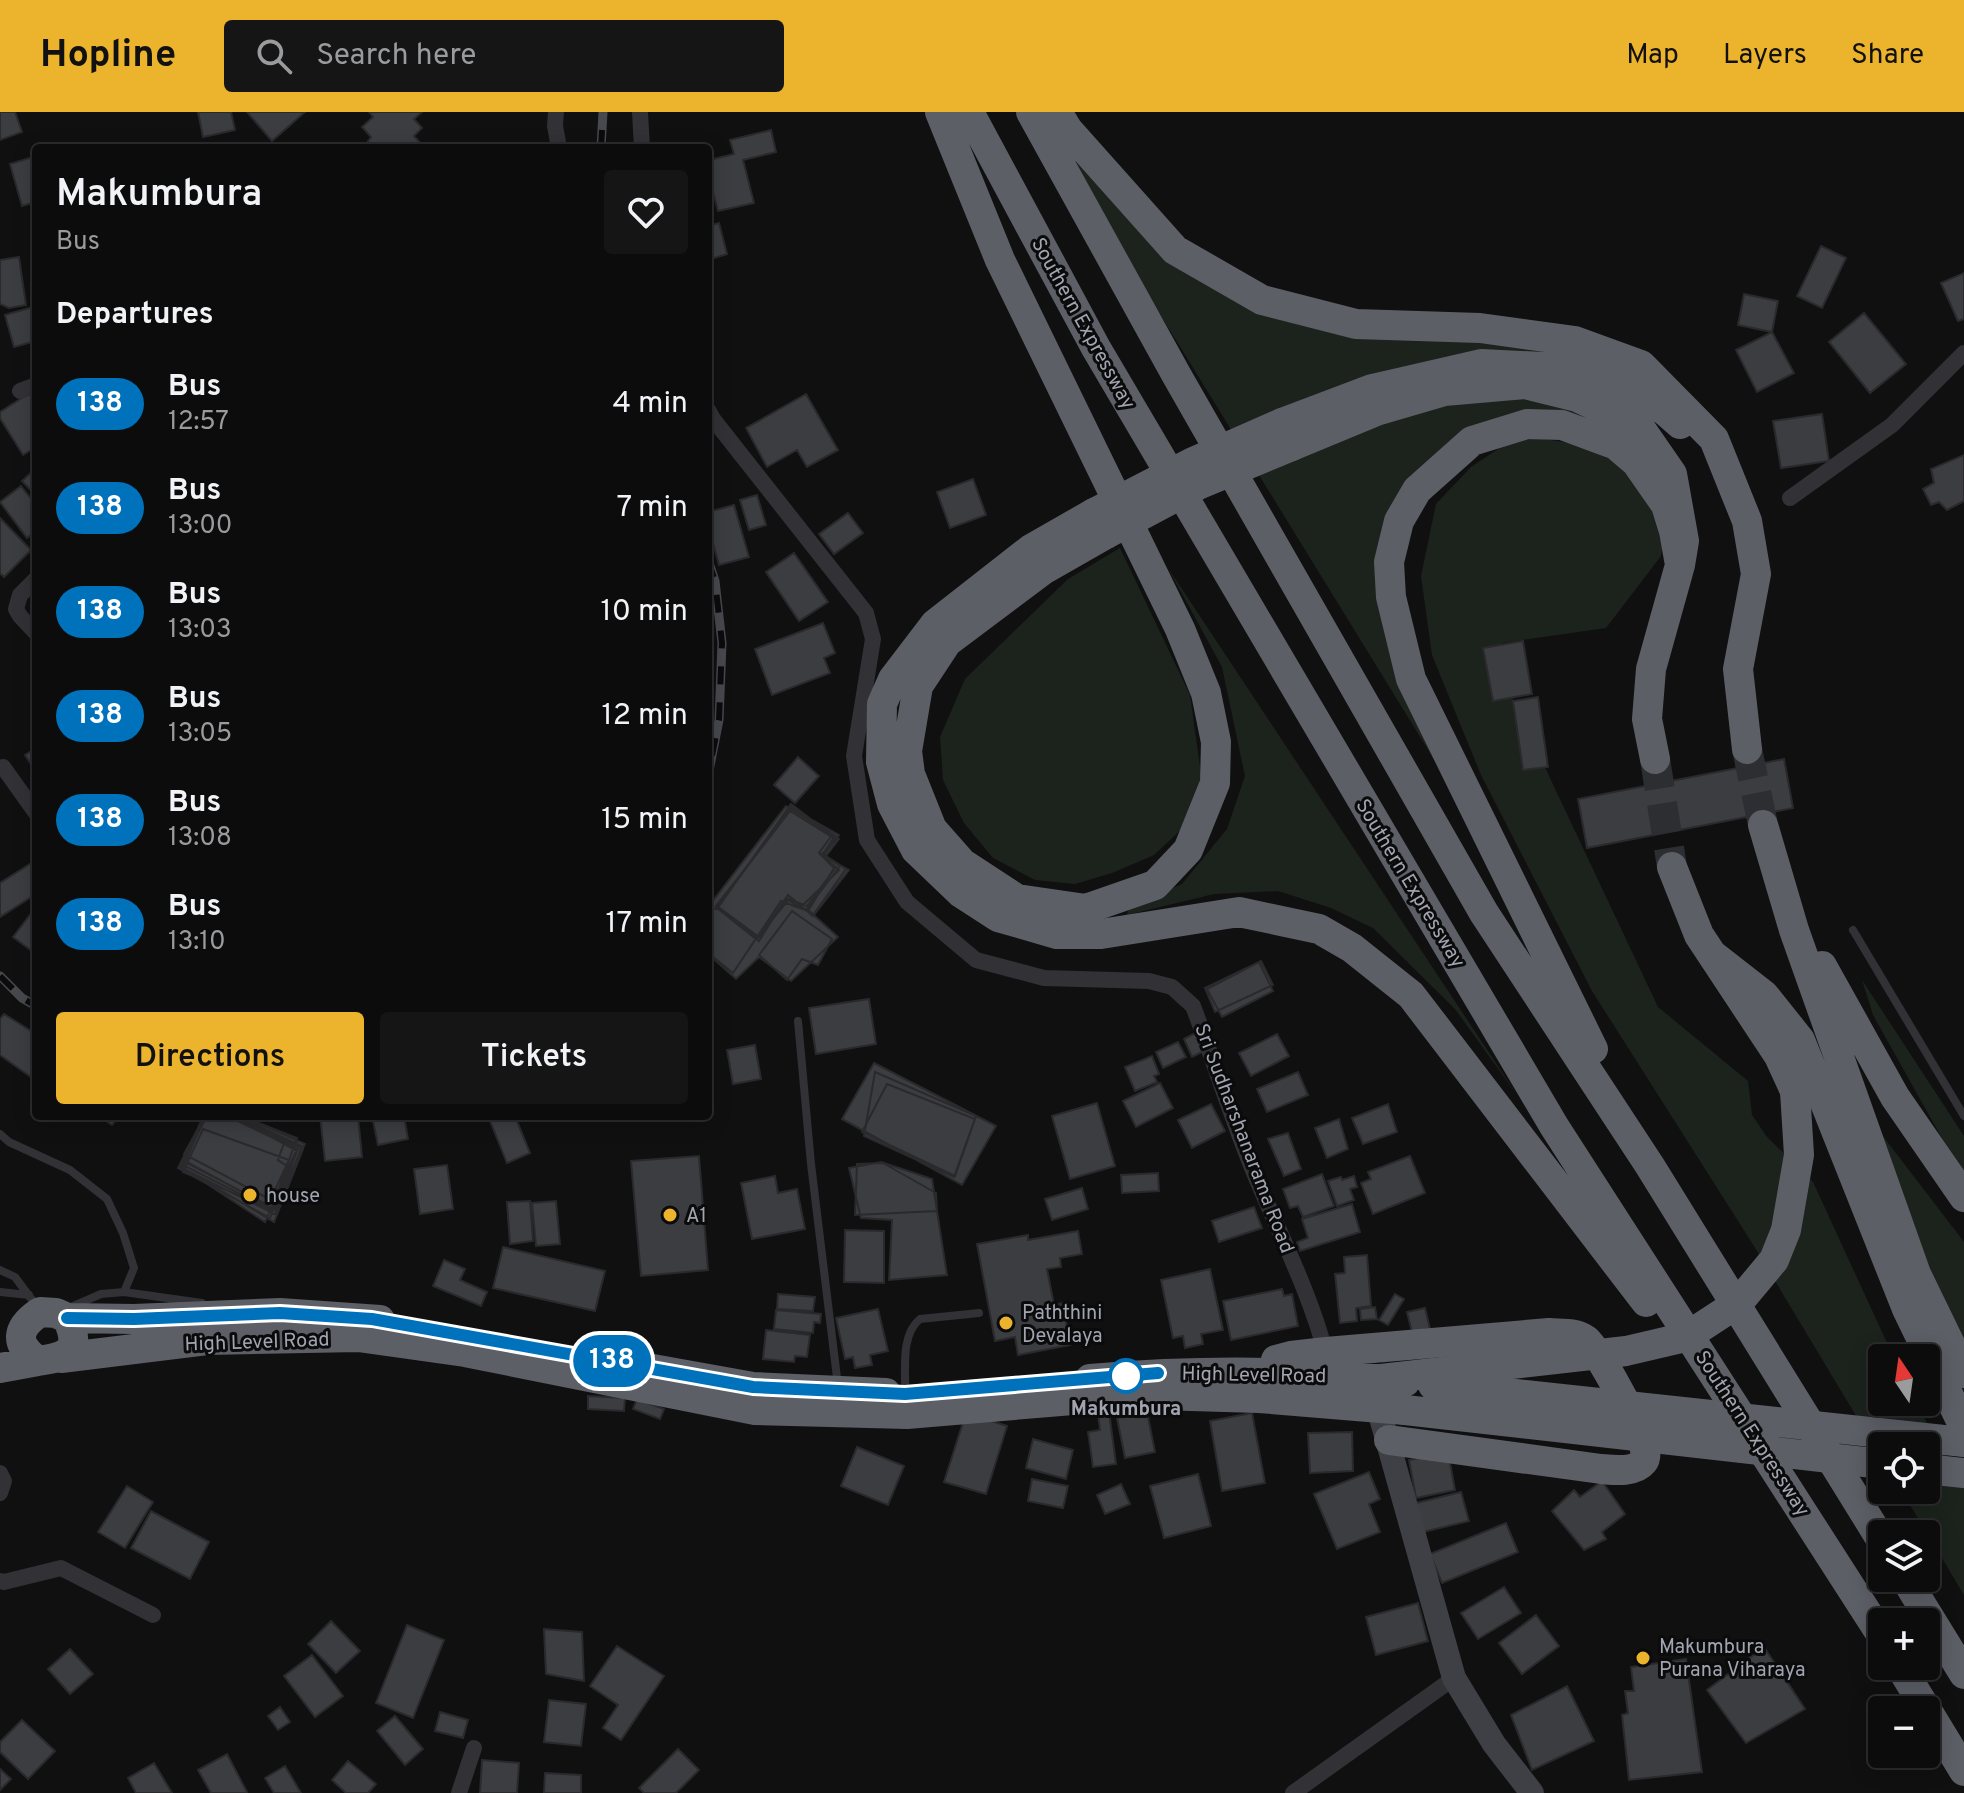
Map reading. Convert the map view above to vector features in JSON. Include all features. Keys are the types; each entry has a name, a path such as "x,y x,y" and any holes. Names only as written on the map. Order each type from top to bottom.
{"highway":[{"path":"940,112 1000,260 1180,629 1206,693 1216,742 1215,783 1188,850 1155,885 1086,909 1017,899 962,863 932,829 910,774 907,751 918,686 947,642 1100,524"},
{"name":"Southern Expressway","path":"969,112 1096,348 1554,1126 1868,1613"},
{"path":"1031,112 1177,376 1484,913 1650,1166 1869,1520"},
{"path":"1057,112 1068,130 1175,250 1262,300 1356,324 1480,328 1575,341 1641,365 1714,439 1747,521 1756,574 1738,669 1747,749"},
{"path":"1740,502 1693,436 1664,410 1582,369 1481,364 1372,389 1198,485 1031,549 935,624 893,679 882,704 881,762 892,804 916,850 961,893 998,917 1057,934 1101,934 1239,912 1319,929 1352,948 1411,995 1629,1279 1849,1582"},
{"path":"1287,434 1444,391 1525,384 1577,397 1643,432 1672,474 1684,541 1651,669 1647,719 1655,759"},
{"path":"1650,1166 1411,679 1391,597 1389,562 1399,521 1417,490 1472,441 1527,424 1562,425 1616,445 1636,462 1666,505 1680,565"},
{"path":"1763,825 1794,930 1916,1274 1964,1373"},
{"path":"1394,1395 1686,1337 1738,1303 1774,1260 1786,1230 1799,1155 1795,1091 1779,1056 1699,935 1672,867"},
{"path":"1794,930 1818,959 1895,1097 1964,1197"},
{"path":"1714,956 1764,995 1800,1040 1907,1309 1964,1427"},
{"path":"44,1312 74,1331 70,1351 49,1360 27,1353 21,1344 21,1333 44,1312"},
{"name":"High Level Road","path":"0,1327 44,1312 134,1319 280,1313 372,1319 753,1387 905,1394 1158,1373 1236,1372 1329,1363 1394,1395 1868,1462"},
{"path":"1329,1363 1549,1333 1579,1336 1587,1341 1604,1364 1643,1439 1645,1456 1634,1468 1601,1469 1389,1440"},
{"name":"High Level Road","path":"0,1368 207,1340 358,1337 465,1352 755,1410 907,1414 1158,1395 1259,1398 1394,1395 1964,1442"},
{"path":"1940,1470 1964,1473"},
{"path":"1914,1592 1964,1674"},
{"path":"1909,1680 1964,1771"}],"street":[{"path":"556,112 558,144"},
{"path":"640,112 642,144"},
{"path":"1790,498 1892,425 1964,353"},
{"name":"Sri Sudharshanarama Road","path":"712,417 866,613 873,639 854,756 867,840 907,902 976,960 1044,978 1149,981 1172,987 1193,1006 1257,1179 1310,1302 1329,1363"},
{"path":"32,583 20,595 16,609 32,629"},
{"path":"3,767 32,807"},
{"path":"1394,1395 1389,1440 1454,1678 1494,1744 1532,1793"},
{"path":"0,1473 4,1481 0,1493"},
{"path":"0,1581 61,1568 153,1615"},
{"path":"1293,1793 1454,1678"},
{"path":"459,1793 474,1748"}],"lane":[{"path":"1853,930 1964,1116"},
{"path":"798,1021 811,1164 839,1391"},
{"path":"0,1134 4,1143 70,1170 107,1199 123,1233 134,1268 124,1292"},
{"path":"0,1270 15,1277 44,1312"},
{"path":"0,1292 44,1312 101,1294 124,1292 280,1313"},
{"path":"905,1394 907,1342 912,1325 920,1319 979,1313"}],"shaded area":[{"path":"1051,137 1274,316 1525,341 1618,365 1594,421 1461,440 1384,556 1467,813"},
{"path":"1537,438 1577,444 1614,461 1654,494 1667,518 1661,556 1606,628 1502,643 1508,689 1658,1007 1748,1081 1752,1115 1767,1137 1813,1182 1888,1344 1868,1344 1868,1416 1923,1416 1932,1432 1868,1432 1868,1436 1754,1246 1592,991 1481,775 1432,655 1421,576 1436,504 1471,467 1504,445"},
{"path":"1120,548 1190,695 1202,781 1186,825 1154,855 1112,873 1075,884 1035,880 993,858 964,823 943,780 940,737 965,679 1068,579"},
{"path":"1168,568 1517,1095 1455,1009 1373,928 1331,908 1278,891 1214,894 1127,915 1129,907 1182,884 1227,829 1245,776 1222,667"},
{"path":"1862,980 1964,1136 1964,1171 1953,1158 1873,1015"},
{"path":"1853,1097 1964,1242 1964,1350"},
{"path":"1940,1445 1964,1487 1964,1595 1940,1555 1940,1520 1919,1520 1909,1504 1940,1504"}],"building":[{"path":"0,112 15,112 22,132 0,140"},
{"path":"198,112 231,112 235,130 203,137"},
{"path":"247,112 305,112 272,141"},
{"path":"369,112 422,112 414,119 422,128 414,136 421,144 366,144 371,137 362,127 373,117"},
{"path":"771,130 776,152 743,160 754,203 718,211 712,192 712,159 734,154 730,140"},
{"path":"32,157 32,203 22,206 10,164"},
{"path":"719,223 727,254 712,259 712,225"},
{"path":"1821,246 1846,258 1822,308 1797,296"},
{"path":"19,257 26,305 9,308 0,304 0,260"},
{"path":"1964,273 1964,319 1958,321 1941,283"},
{"path":"1744,294 1778,301 1772,332 1738,325"},
{"path":"32,307 32,342 14,347 5,315"},
{"path":"1864,313 1906,364 1870,393 1829,342"},
{"path":"1772,332 1794,373 1757,392 1736,350"},
{"path":"32,392 32,449 23,455 0,418 0,412"},
{"path":"806,394 838,450 807,467 797,450 767,467 746,428"},
{"path":"1822,414 1829,461 1781,468 1773,421"},
{"path":"1964,455 1964,501 1947,510 1939,502 1931,505 1923,489 1934,483 1931,469"},
{"path":"32,472 32,492 22,481"},
{"path":"973,479 986,515 950,528 937,492"},
{"path":"21,486 32,500 32,534 27,538 0,502"},
{"path":"757,495 766,525 749,530 740,500"},
{"path":"734,505 749,557 719,565 712,540 712,511"},
{"path":"848,513 863,533 834,554 819,534"},
{"path":"0,518 31,550 4,577 0,573"},
{"path":"794,553 828,602 799,621 766,572"},
{"path":"823,623 835,653 824,658 830,673 772,695 755,649"},
{"path":"1523,641 1532,694 1493,701 1483,648"},
{"path":"1538,697 1548,767 1523,770 1513,701"},
{"path":"32,751 32,766 25,755"},
{"path":"798,757 819,776 795,803 774,785"},
{"path":"1784,759 1793,808 1587,848 1578,799"},
{"path":"791,804 834,837 823,854 840,866 807,909 838,937 791,981 759,957 736,979 712,958 712,909 717,909"},
{"path":"786,806 832,835 819,853 834,868 808,911 781,901 733,973 712,956 712,902"},
{"path":"791,806 839,839 826,856 846,869 813,915 790,898 757,938 718,907"},
{"path":"793,807 838,838 821,855 836,867 807,906 788,899 756,939 716,907"},
{"path":"791,808 839,835 823,856 849,870 813,916 788,895 759,937 717,906"},
{"path":"790,811 835,839 822,856 839,870 800,908 786,898 759,941 716,906"},
{"path":"32,863 32,897 0,917 0,883"},
{"path":"792,911 832,939 818,965 802,959 787,980 759,955"},
{"path":"32,912 32,951 13,937"},
{"path":"1261,961 1273,985 1215,1012 1205,988"},
{"path":"1259,962 1273,991 1222,1017 1207,989"},
{"path":"869,999 876,1044 816,1054 809,1008"},
{"path":"4,1014 32,1032 32,1078 0,1055 0,1019"},
{"path":"1197,1032 1206,1050 1192,1057 1184,1039"},
{"path":"1277,1034 1289,1056 1251,1076 1239,1053"},
{"path":"1178,1042 1186,1057 1163,1068 1156,1052"},
{"path":"755,1045 761,1079 733,1084 727,1050"},
{"path":"1152,1056 1159,1074 1154,1076 1157,1082 1135,1091 1125,1067"},
{"path":"874,1063 996,1126 962,1185 842,1119"},
{"path":"875,1072 976,1116 954,1177 864,1136"},
{"path":"1298,1072 1308,1095 1267,1112 1257,1089"},
{"path":"1160,1083 1173,1108 1136,1127 1123,1101"},
{"path":"887,1084 975,1119 955,1176 862,1132"},
{"path":"1097,1103 1115,1166 1070,1179 1052,1116"},
{"path":"1211,1104 1225,1131 1192,1148 1178,1120"},
{"path":"1388,1104 1397,1132 1363,1144 1352,1118"},
{"path":"1339,1119 1348,1149 1327,1158 1315,1128"},
{"name":"house","path":"201,1120 245,1120 299,1147 265,1222 183,1168"},
{"name":"house","path":"201,1120 241,1120 303,1149 274,1222 182,1167"},
{"name":"house","path":"202,1120 246,1120 299,1145 270,1218 178,1168"},
{"name":"house","path":"203,1120 251,1120 305,1144 272,1210 181,1164"},
{"name":"house","path":"203,1120 251,1120 297,1138 271,1210 182,1170"},
{"name":"house","path":"203,1120 243,1120 297,1149 273,1201 184,1154"},
{"name":"house","path":"204,1120 240,1120 297,1151 275,1210 185,1161"},
{"name":"house","path":"205,1120 245,1120 302,1146 275,1214 180,1167"},
{"name":"house","path":"205,1120 235,1120 284,1143 278,1160 293,1170 266,1204 183,1161"},
{"path":"320,1120 358,1120 362,1157 325,1161"},
{"path":"373,1120 405,1120 408,1139 378,1145"},
{"path":"490,1120 517,1120 530,1153 507,1163"},
{"name":"house","path":"203,1129 289,1160 267,1207 183,1172"},
{"path":"1288,1133 1301,1169 1284,1176 1268,1139"},
{"name":"A1","path":"699,1156 708,1270 641,1276 631,1161"},
{"path":"1410,1156 1425,1193 1373,1214 1361,1183 1371,1179 1368,1172"},
{"path":"881,1162 932,1179 947,1275 889,1280 892,1220 861,1218 849,1168"},
{"path":"883,1163 936,1193 937,1211 855,1215 857,1164"},
{"path":"447,1165 453,1209 420,1214 414,1169"},
{"path":"1158,1173 1159,1191 1122,1193 1121,1175"},
{"path":"1322,1174 1334,1206 1303,1217 1298,1206 1290,1208 1283,1189"},
{"path":"775,1176 778,1193 797,1189 805,1229 752,1239 741,1183"},
{"path":"1354,1176 1357,1187 1350,1189 1354,1200 1337,1206 1328,1181"},
{"path":"1082,1188 1088,1209 1052,1220 1045,1199"},
{"path":"530,1201 533,1241 510,1244 507,1202"},
{"path":"556,1201 560,1244 536,1246 532,1203"},
{"path":"1352,1204 1360,1232 1300,1251 1297,1242 1308,1238 1302,1219"},
{"path":"1254,1207 1262,1228 1219,1242 1212,1221"},
{"path":"845,1230 884,1231 884,1283 844,1282"},
{"path":"1078,1231 1082,1254 1060,1258 1061,1267 1047,1269 1054,1305 1063,1303 1070,1345 1018,1355 1015,1337 995,1341 977,1244 1028,1235 1028,1240"},
{"path":"503,1247 605,1271 595,1311 493,1288"},
{"path":"1367,1255 1371,1306 1356,1308 1357,1321 1340,1323 1335,1274 1345,1273 1344,1257"},
{"path":"444,1260 465,1269 460,1280 487,1292 481,1306 433,1286"},
{"path":"1210,1269 1223,1330 1201,1334 1203,1344 1185,1348 1183,1336 1173,1338 1161,1280"},
{"path":"1282,1289 1284,1296 1292,1294 1298,1326 1231,1340 1223,1301"},
{"path":"778,1294 815,1297 813,1311 777,1309"},
{"path":"1395,1294 1404,1299 1388,1325 1379,1320"},
{"path":"1375,1307 1377,1319 1361,1320 1360,1309"},
{"path":"1425,1308 1430,1329 1412,1332 1407,1312"},
{"path":"878,1309 888,1351 870,1355 872,1365 855,1368 853,1357 845,1359 836,1318"},
{"path":"776,1310 821,1314 820,1323 814,1322 813,1333 774,1329"},
{"path":"766,1330 810,1335 807,1357 795,1356 794,1362 763,1359"},
{"path":"588,1396 625,1398 624,1411 588,1409"},
{"path":"637,1399 664,1409 660,1419 633,1409"},
{"path":"1109,1412 1116,1464 1093,1467 1088,1432 1100,1430 1098,1414"},
{"path":"1147,1412 1155,1452 1125,1458 1117,1418"},
{"path":"966,1413 1007,1426 986,1494 944,1482"},
{"path":"1252,1413 1265,1483 1222,1491 1210,1421"},
{"path":"1352,1432 1353,1471 1310,1473 1308,1433"},
{"path":"1033,1439 1073,1450 1066,1479 1026,1468"},
{"path":"857,1447 904,1466 888,1505 841,1486"},
{"path":"1448,1452 1455,1490 1416,1498 1409,1460"},
{"path":"1369,1472 1380,1499 1369,1504 1380,1532 1337,1549 1314,1494"},
{"path":"1198,1474 1211,1526 1164,1538 1150,1486"},
{"path":"1032,1479 1068,1486 1063,1508 1028,1501"},
{"path":"1602,1481 1625,1514 1602,1532 1606,1539 1584,1550 1552,1511 1574,1490 1580,1497"},
{"path":"1121,1484 1130,1504 1105,1514 1097,1495"},
{"path":"127,1486 153,1502 125,1548 98,1532"},
{"path":"1461,1492 1469,1521 1423,1532 1416,1503"},
{"path":"151,1511 209,1542 190,1579 131,1548"},
{"path":"1506,1523 1518,1552 1442,1583 1430,1554"},
{"path":"1504,1587 1521,1613 1478,1639 1461,1613"},
{"path":"1418,1603 1428,1641 1376,1655 1366,1617"},
{"path":"1536,1615 1559,1646 1522,1674 1499,1643"},
{"path":"331,1621 360,1651 336,1673 308,1644"},
{"path":"407,1625 444,1640 413,1718 376,1703"},
{"path":"544,1629 582,1632 584,1681 546,1674"},
{"path":"617,1646 664,1676 621,1740 603,1728 618,1705 590,1686"},
{"path":"1764,1647 1805,1709 1746,1743 1707,1690"},
{"path":"70,1649 93,1674 70,1694 48,1669"},
{"path":"312,1655 343,1696 315,1717 284,1676"},
{"path":"1686,1659 1702,1772 1629,1780 1622,1715 1628,1713 1625,1691 1634,1691 1631,1667"},
{"path":"1567,1686 1594,1741 1532,1770 1511,1715"},
{"path":"549,1700 586,1704 581,1746 544,1742"},
{"path":"280,1707 290,1722 278,1730 268,1716"},
{"path":"440,1712 468,1720 463,1738 435,1731"},
{"path":"395,1716 423,1749 405,1765 377,1731"},
{"path":"22,1720 55,1751 28,1779 0,1752 0,1742"},
{"path":"678,1749 699,1770 676,1793 644,1793 639,1788"},
{"path":"227,1754 245,1793 211,1793 198,1770"},
{"path":"482,1760 519,1763 517,1793 480,1793"},
{"path":"348,1761 376,1784 368,1793 346,1793 332,1780"},
{"path":"154,1763 172,1793 136,1793 128,1778"},
{"path":"285,1766 301,1793 274,1793 265,1778"},
{"path":"0,1769 11,1779 0,1790"},
{"path":"545,1773 581,1775 581,1793 544,1793"}],"tunnel":[{"path":"1747,749 1763,825"},
{"path":"1655,759 1672,867"}],"railway":[{"path":"601,144 603,112"},
{"path":"712,572 722,643 719,720 712,756"},
{"path":"0,976 32,1004"}],"bus line":[{"name":"138","path":"67,1318 134,1319 280,1313 372,1319 753,1387 905,1394 1158,1373"}],"place":[{"name":"house","path":"250,1195"},
{"name":"A1","path":"670,1215"},
{"name":"Paththini Devalaya","path":"1006,1323"},
{"name":"Makumbura","path":"1126,1376"},
{"name":"Makumbura Purana Viharaya","path":"1643,1658"}]}
